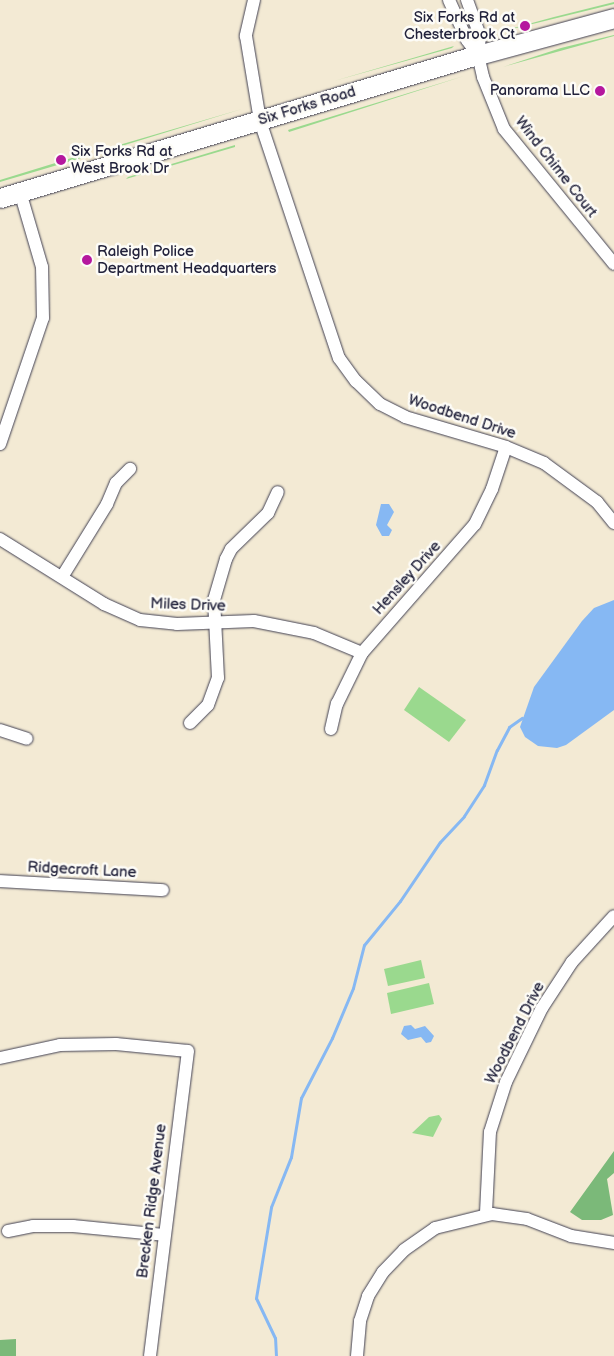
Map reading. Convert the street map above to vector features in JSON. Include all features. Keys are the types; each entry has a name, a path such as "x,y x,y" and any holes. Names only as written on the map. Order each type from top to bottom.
{"main road":[{"name":"Six Forks Road","path":"0,198 478,55 614,18"}],"street":[{"name":"Woodbend Drive","path":"254,0 246,36 260,121 336,349 356,381 380,404 400,415 506,447 544,463 573,482 597,502 614,523"},
{"path":"449,0 467,40 478,55"},
{"path":"467,0 480,36 478,55"},
{"name":"Wind Chime Court","path":"478,55 494,109 504,129 614,264"},
{"path":"0,444 43,318 42,267 20,192"},
{"name":"Hensley Drive","path":"332,730 337,704 362,653 475,524 492,489 506,447"},
{"path":"62,577 107,504 116,483 130,469"},
{"path":"190,723 208,705 218,678 218,623 214,600 226,559 231,549 268,513 278,492"},
{"name":"Miles Drive","path":"0,539 104,604 140,620 218,623 254,622 297,630 362,653"},
{"path":"0,730 27,739"},
{"name":"Ridgecroft Lane","path":"0,882 163,890"},
{"name":"Woodbend Drive","path":"486,1213 490,1132 506,1082 542,1008 572,962 614,916"},
{"name":"Brecken Ridge Avenue","path":"0,1058 60,1045 116,1044 188,1051 150,1356"},
{"path":"356,1356 360,1321 368,1296 383,1272 404,1250 433,1229 486,1213 521,1218 570,1236 614,1243"},
{"path":"8,1231 33,1226 73,1226 164,1235"}],"green space":[{"path":"614,2 614,4 492,34 554,17"},
{"path":"614,36 503,67 561,48"},
{"path":"454,46 452,48 334,81"},
{"path":"464,76 289,132 288,130 291,129"},
{"path":"242,109 115,148 109,148"},
{"path":"235,145 235,147 126,179 128,177"},
{"path":"91,152 88,156 0,182 0,180"},
{"path":"419,687 466,720 449,742 404,710"},
{"path":"421,960 425,978 388,986 384,969"},
{"path":"429,983 434,1004 391,1014 387,993"},
{"path":"439,1115 442,1119 433,1137 412,1133 429,1117"},
{"path":"614,1151 614,1173 607,1179 613,1215 601,1220 582,1220 570,1212"},
{"path":"16,1339 16,1356 0,1356 0,1340"}],"water":[{"path":"381,504 389,504 394,512 387,525 392,530 389,536 382,536 376,525"},
{"path":"614,600 614,710 566,745 557,748 538,746 525,737 520,727 534,687 582,621 594,608"},
{"path":"411,1025 415,1029 425,1026 434,1036 431,1042 426,1043 421,1037 408,1040 401,1034 404,1026"}],"waterway":[{"path":"276,1356 275,1338 256,1298 271,1207 291,1157 301,1098 332,1038 353,988 364,945 400,901 440,842 464,816 484,785 497,750 509,727 522,718"}],"place":[{"name":"Six Forks Rd at Chesterbrook Ct","path":"525,26"},
{"name":"Panorama LLC","path":"600,91"},
{"name":"Six Forks Rd at West Brook Dr","path":"61,160"},
{"name":"Raleigh Police Department Headquarters","path":"87,260"}]}
